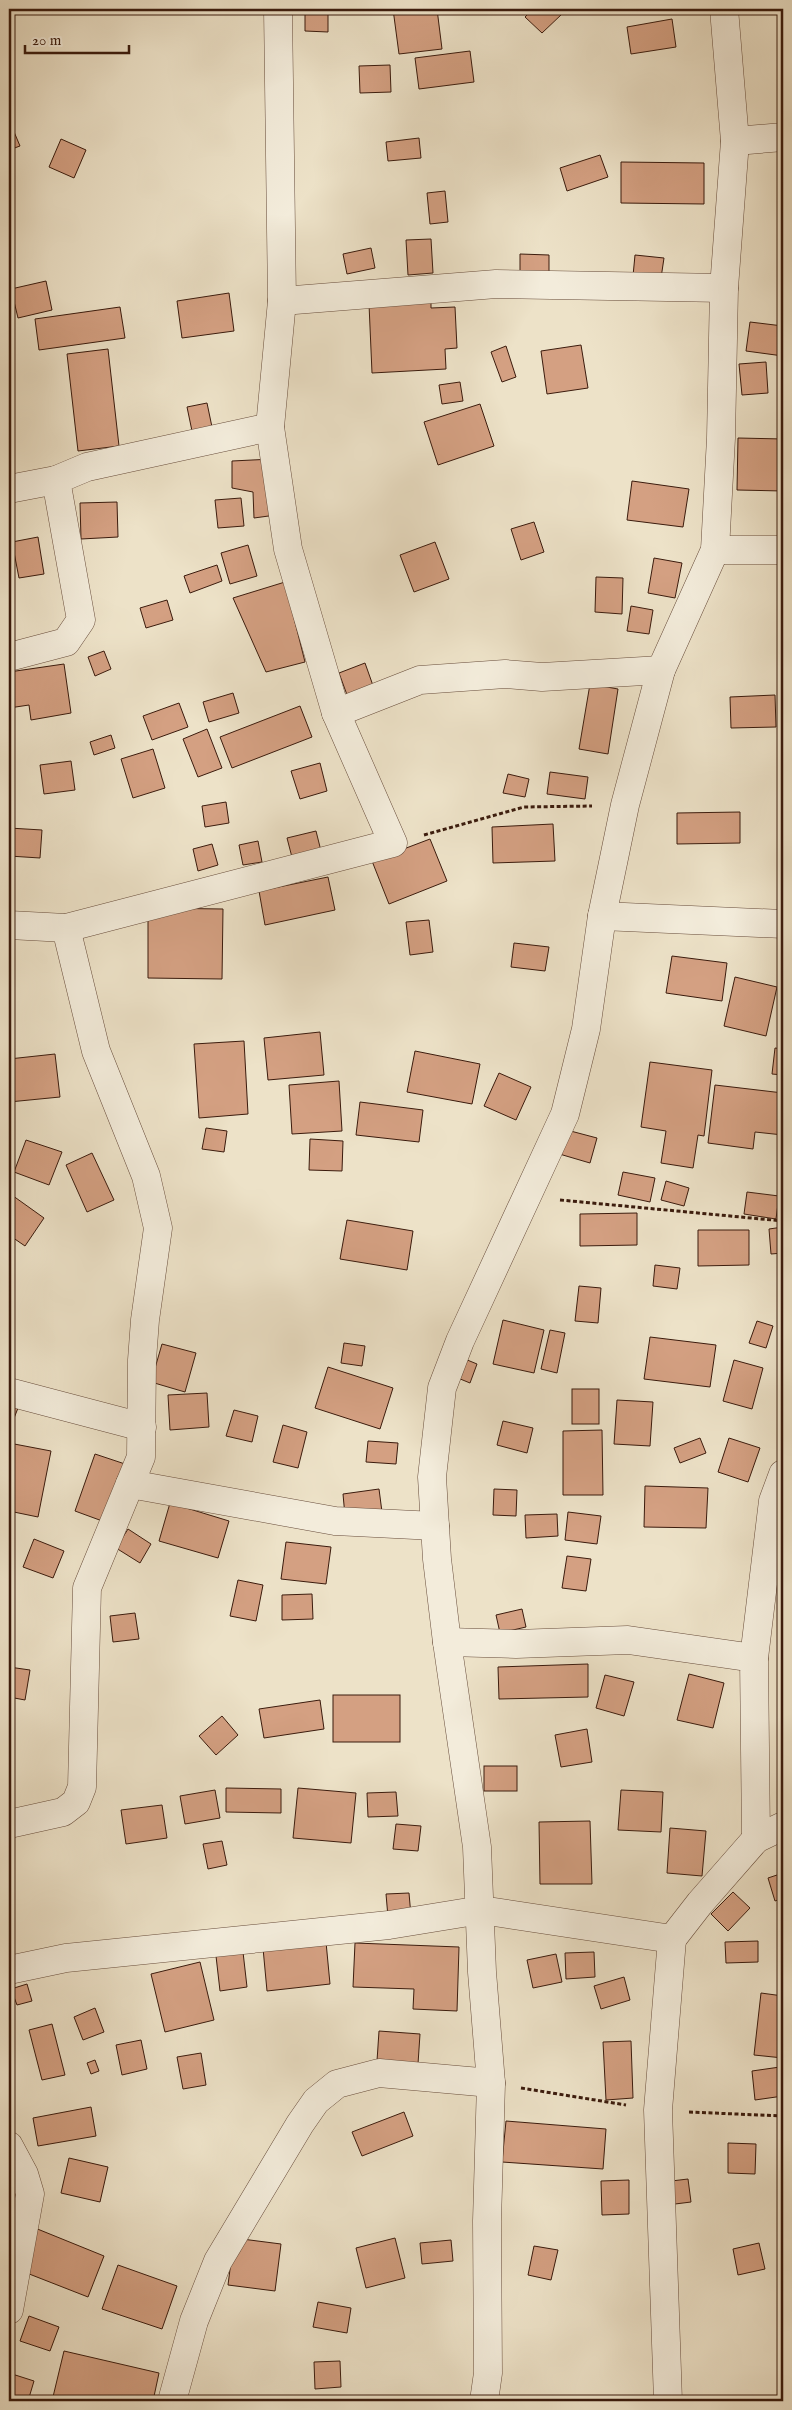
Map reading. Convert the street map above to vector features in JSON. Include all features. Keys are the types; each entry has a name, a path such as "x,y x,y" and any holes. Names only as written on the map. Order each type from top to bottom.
{"street":[{"path":"9,925 66,928 392,843 336,713 288,549 270,427 282,301 278,9"},
{"path":"484,2401 488,2374 487,2221 491,2083 482,1972 477,1847 447,1642 432,1477 442,1388 460,1341 565,1114 586,1029 602,916 625,805 661,670 715,550 721,438 724,288 734,141 724,9"},
{"path":"734,141 783,137"},
{"path":"282,301 496,284 724,288"},
{"path":"9,489 56,480 88,467 270,427"},
{"path":"9,657 66,642 81,620 56,480"},
{"path":"715,550 783,550"},
{"path":"336,713 420,680 505,674 542,677 661,670"},
{"path":"602,916 783,924"},
{"path":"9,1824 63,1812 76,1802 82,1787 86,1588 141,1457 143,1340 158,1228 146,1176 96,1052 66,928"},
{"path":"9,1392 142,1427"},
{"path":"756,1840 754,1658 773,1501 783,1474"},
{"path":"130,1484 335,1521 436,1526"},
{"path":"447,1642 516,1644 628,1640 754,1658"},
{"path":"668,2401 658,2110 672,1939 700,1903 756,1840 783,1826"},
{"path":"9,1970 66,1958 389,1925 481,1910 672,1939"},
{"path":"172,2401 194,2321 218,2261 300,2124 316,2102 337,2084 379,2073 491,2083"},
{"path":"9,2146 24,2174 30,2194 9,2310"}],"path":[{"path":"392,843 524,808 625,805"},
{"path":"528,1197 783,1221"},
{"path":"491,2083 658,2110 783,2116"}],"building":[{"path":"393,9 437,9 442,49 399,54"},
{"path":"533,9 556,9 562,14 542,33 525,17"},
{"path":"305,13 328,14 328,32 305,31"},
{"path":"672,19 676,47 631,54 627,27"},
{"path":"470,51 474,82 419,89 415,58"},
{"path":"390,65 391,92 360,93 359,66"},
{"path":"9,120 20,146 9,150"},
{"path":"419,138 421,158 388,161 386,142"},
{"path":"61,139 86,150 74,178 49,167"},
{"path":"600,155 608,177 567,191 560,168"},
{"path":"621,162 704,163 704,204 621,203"},
{"path":"445,191 448,222 430,224 427,193"},
{"path":"431,239 433,273 408,275 406,240"},
{"path":"371,248 375,268 347,274 343,254"},
{"path":"520,254 549,255 549,274 520,274"},
{"path":"635,255 664,258 661,278 633,276"},
{"path":"46,281 52,310 18,318 11,289"},
{"path":"229,293 234,331 182,338 177,301"},
{"path":"431,301 431,308 455,307 457,348 445,349 446,369 372,373 369,304"},
{"path":"120,307 125,338 39,350 35,319"},
{"path":"750,322 783,326 783,356 746,351"},
{"path":"581,345 588,388 547,394 541,351"},
{"path":"506,346 516,377 502,382 491,352"},
{"path":"108,349 119,446 78,451 67,354"},
{"path":"766,362 768,393 742,395 739,364"},
{"path":"460,382 463,401 442,404 439,385"},
{"path":"207,403 212,427 192,431 187,407"},
{"path":"480,404 494,446 438,465 424,422"},
{"path":"738,438 783,439 783,491 737,490"},
{"path":"273,459 276,515 254,518 253,492 232,488 232,461"},
{"path":"632,481 689,489 683,527 627,520"},
{"path":"241,498 244,526 218,528 215,500"},
{"path":"117,502 118,537 81,539 80,503"},
{"path":"534,522 544,552 521,560 511,529"},
{"path":"38,537 44,574 19,578 12,542"},
{"path":"435,542 449,579 414,592 400,555"},
{"path":"248,545 257,576 230,584 221,553"},
{"path":"654,558 682,563 675,598 648,593"},
{"path":"217,565 222,581 190,593 184,576"},
{"path":"596,577 623,578 622,614 595,612"},
{"path":"285,582 305,662 266,672 233,598"},
{"path":"167,600 173,620 146,628 140,608"},
{"path":"631,606 653,610 649,634 627,631"},
{"path":"104,651 111,669 95,676 88,657"},
{"path":"365,663 376,694 350,703 339,673"},
{"path":"64,664 71,713 31,720 29,705 9,708 9,672"},
{"path":"590,684 618,689 608,754 579,749"},
{"path":"233,693 239,713 209,722 203,702"},
{"path":"775,695 776,727 731,728 730,697"},
{"path":"179,703 188,727 152,740 143,716"},
{"path":"300,706 312,737 232,768 220,737"},
{"path":"207,729 222,768 198,777 183,739"},
{"path":"111,735 115,748 94,755 90,742"},
{"path":"153,749 165,788 133,798 121,759"},
{"path":"71,761 75,790 44,794 40,765"},
{"path":"320,763 327,791 300,799 291,771"},
{"path":"550,772 588,777 585,799 547,794"},
{"path":"508,774 529,779 525,797 503,793"},
{"path":"226,802 229,823 205,827 202,806"},
{"path":"783,806 783,838 779,807"},
{"path":"740,812 740,843 677,844 677,813"},
{"path":"553,824 555,861 493,863 492,827"},
{"path":"9,828 42,830 40,858 9,856"},
{"path":"316,831 323,859 294,865 287,838"},
{"path":"430,839 447,881 389,904 372,861"},
{"path":"258,841 262,862 243,865 239,845"},
{"path":"212,844 218,865 198,871 193,849"},
{"path":"328,877 335,910 265,925 259,891"},
{"path":"148,908 223,909 222,979 148,978"},
{"path":"429,920 433,952 410,955 406,922"},
{"path":"514,943 549,947 545,971 511,967"},
{"path":"672,956 727,963 722,1001 666,993"},
{"path":"735,977 777,987 766,1036 724,1026"},
{"path":"320,1032 324,1075 268,1080 264,1038"},
{"path":"244,1041 248,1114 199,1118 194,1044"},
{"path":"775,1048 783,1049 783,1075 772,1074"},
{"path":"415,1051 480,1064 472,1104 407,1092"},
{"path":"55,1054 60,1097 9,1102 9,1059"},
{"path":"650,1062 712,1070 704,1136 698,1135 693,1168 661,1163 666,1131 641,1127"},
{"path":"499,1073 531,1087 516,1120 484,1106"},
{"path":"339,1081 342,1131 292,1134 289,1085"},
{"path":"715,1085 783,1093 783,1135 755,1132 753,1149 708,1143"},
{"path":"360,1102 423,1110 419,1142 356,1135"},
{"path":"206,1128 227,1131 224,1152 202,1149"},
{"path":"563,1129 597,1138 590,1163 556,1153"},
{"path":"310,1139 343,1141 342,1171 309,1170"},
{"path":"26,1140 62,1152 49,1185 14,1172"},
{"path":"92,1153 114,1200 87,1212 66,1165"},
{"path":"623,1172 655,1178 650,1202 618,1195"},
{"path":"666,1181 689,1188 684,1206 661,1200"},
{"path":"747,1192 779,1196 776,1219 744,1214"},
{"path":"9,1193 44,1218 25,1246 9,1235"},
{"path":"637,1213 637,1245 580,1246 580,1214"},
{"path":"347,1220 413,1231 407,1270 340,1259"},
{"path":"783,1227 783,1253 771,1254 769,1229"},
{"path":"698,1230 749,1230 749,1265 698,1266"},
{"path":"655,1265 680,1268 677,1289 653,1286"},
{"path":"579,1286 601,1288 598,1323 575,1321"},
{"path":"503,1320 544,1330 534,1373 493,1364"},
{"path":"757,1321 773,1326 766,1348 749,1343"},
{"path":"550,1330 565,1333 557,1373 541,1369"},
{"path":"650,1337 716,1345 710,1387 644,1379"},
{"path":"344,1343 365,1346 362,1366 341,1363"},
{"path":"162,1344 196,1353 185,1392 151,1382"},
{"path":"460,1357 477,1364 470,1383 453,1376"},
{"path":"734,1360 763,1368 752,1409 723,1401"},
{"path":"328,1367 393,1388 380,1429 315,1408"},
{"path":"572,1389 599,1389 599,1424 572,1424"},
{"path":"207,1393 209,1427 170,1430 168,1395"},
{"path":"617,1400 653,1402 650,1446 614,1444"},
{"path":"9,1403 18,1408 9,1431"},
{"path":"234,1410 258,1416 252,1442 226,1436"},
{"path":"503,1421 533,1428 527,1453 497,1445"},
{"path":"283,1425 307,1432 298,1468 273,1462"},
{"path":"602,1430 603,1495 563,1495 563,1431"},
{"path":"700,1438 706,1453 680,1463 674,1448"},
{"path":"729,1438 760,1448 748,1482 718,1472"},
{"path":"368,1441 398,1443 396,1464 366,1462"},
{"path":"9,1443 51,1451 38,1517 9,1511"},
{"path":"95,1454 125,1464 105,1522 75,1511"},
{"path":"645,1486 708,1488 706,1528 644,1527"},
{"path":"379,1489 382,1512 345,1516 343,1494"},
{"path":"494,1489 517,1490 516,1516 493,1515"},
{"path":"170,1503 229,1521 218,1558 159,1541"},
{"path":"568,1512 601,1516 597,1544 565,1540"},
{"path":"557,1514 558,1536 526,1538 525,1515"},
{"path":"128,1529 151,1544 140,1563 116,1548"},
{"path":"34,1539 64,1551 53,1578 23,1567"},
{"path":"286,1542 331,1547 326,1584 281,1579"},
{"path":"567,1556 591,1559 586,1591 562,1588"},
{"path":"238,1580 263,1585 256,1621 230,1616"},
{"path":"312,1594 313,1619 282,1620 282,1595"},
{"path":"522,1609 526,1627 500,1633 496,1615"},
{"path":"135,1613 139,1639 113,1642 110,1616"},
{"path":"588,1664 588,1697 499,1699 498,1667"},
{"path":"9,1667 30,1670 25,1700 9,1697"},
{"path":"689,1674 724,1683 713,1728 677,1720"},
{"path":"605,1675 634,1682 624,1716 596,1708"},
{"path":"333,1695 400,1695 400,1742 333,1742"},
{"path":"320,1700 324,1729 264,1738 259,1709"},
{"path":"222,1716 238,1735 216,1755 199,1736"},
{"path":"587,1729 592,1762 561,1767 555,1735"},
{"path":"484,1766 517,1766 517,1791 484,1791"},
{"path":"226,1788 281,1789 281,1813 226,1812"},
{"path":"298,1788 356,1793 351,1843 293,1838"},
{"path":"215,1790 220,1818 185,1824 180,1796"},
{"path":"621,1790 663,1792 661,1832 618,1830"},
{"path":"396,1792 398,1816 368,1817 367,1793"},
{"path":"162,1805 167,1838 126,1844 121,1810"},
{"path":"590,1821 592,1884 540,1884 539,1822"},
{"path":"396,1824 421,1826 418,1851 393,1849"},
{"path":"670,1828 706,1831 702,1876 667,1873"},
{"path":"222,1841 227,1865 208,1869 203,1844"},
{"path":"783,1873 783,1898 775,1901 768,1878"},
{"path":"733,1892 750,1908 728,1931 711,1914"},
{"path":"409,1893 411,1916 388,1917 386,1894"},
{"path":"758,1941 758,1962 726,1963 725,1942"},
{"path":"326,1942 330,1984 267,1991 263,1948"},
{"path":"355,1943 459,1947 457,2011 413,2009 414,1989 353,1987"},
{"path":"243,1952 247,1987 220,1991 216,1956"},
{"path":"594,1952 595,1977 566,1979 565,1953"},
{"path":"556,1954 562,1982 533,1988 527,1960"},
{"path":"200,1962 214,2020 165,2032 151,1974"},
{"path":"624,1977 630,2000 601,2009 594,1986"},
{"path":"27,1984 32,2001 17,2005 11,1989"},
{"path":"761,1993 783,1996 783,2058 754,2055"},
{"path":"95,2008 104,2032 83,2040 74,2017"},
{"path":"52,2024 65,2075 42,2080 29,2030"},
{"path":"379,2031 420,2034 418,2064 377,2061"},
{"path":"141,2040 147,2069 122,2075 116,2045"},
{"path":"631,2041 633,2098 606,2100 603,2042"},
{"path":"201,2053 206,2085 183,2089 177,2057"},
{"path":"95,2060 99,2071 91,2074 87,2063"},
{"path":"780,2067 783,2096 755,2100 752,2071"},
{"path":"91,2107 96,2136 38,2146 33,2118"},
{"path":"404,2112 413,2136 362,2156 352,2132"},
{"path":"506,2121 606,2129 603,2169 502,2162"},
{"path":"728,2143 756,2144 755,2174 728,2173"},
{"path":"69,2158 108,2167 100,2202 61,2193"},
{"path":"688,2179 691,2202 667,2205 663,2182"},
{"path":"629,2180 629,2214 602,2215 601,2181"},
{"path":"35,2228 104,2256 88,2297 19,2270"},
{"path":"234,2238 281,2244 275,2291 228,2285"},
{"path":"395,2238 405,2278 366,2288 356,2248"},
{"path":"451,2240 453,2261 422,2264 420,2243"},
{"path":"759,2243 765,2269 738,2275 733,2249"},
{"path":"534,2246 558,2250 551,2280 528,2275"},
{"path":"118,2265 177,2286 162,2329 102,2309"},
{"path":"318,2302 351,2308 347,2333 313,2327"},
{"path":"29,2316 59,2327 50,2351 20,2341"},
{"path":"64,2351 159,2373 153,2401 52,2401"},
{"path":"340,2361 341,2387 315,2389 314,2362"},
{"path":"9,2373 34,2381 28,2401 9,2401"}]}
